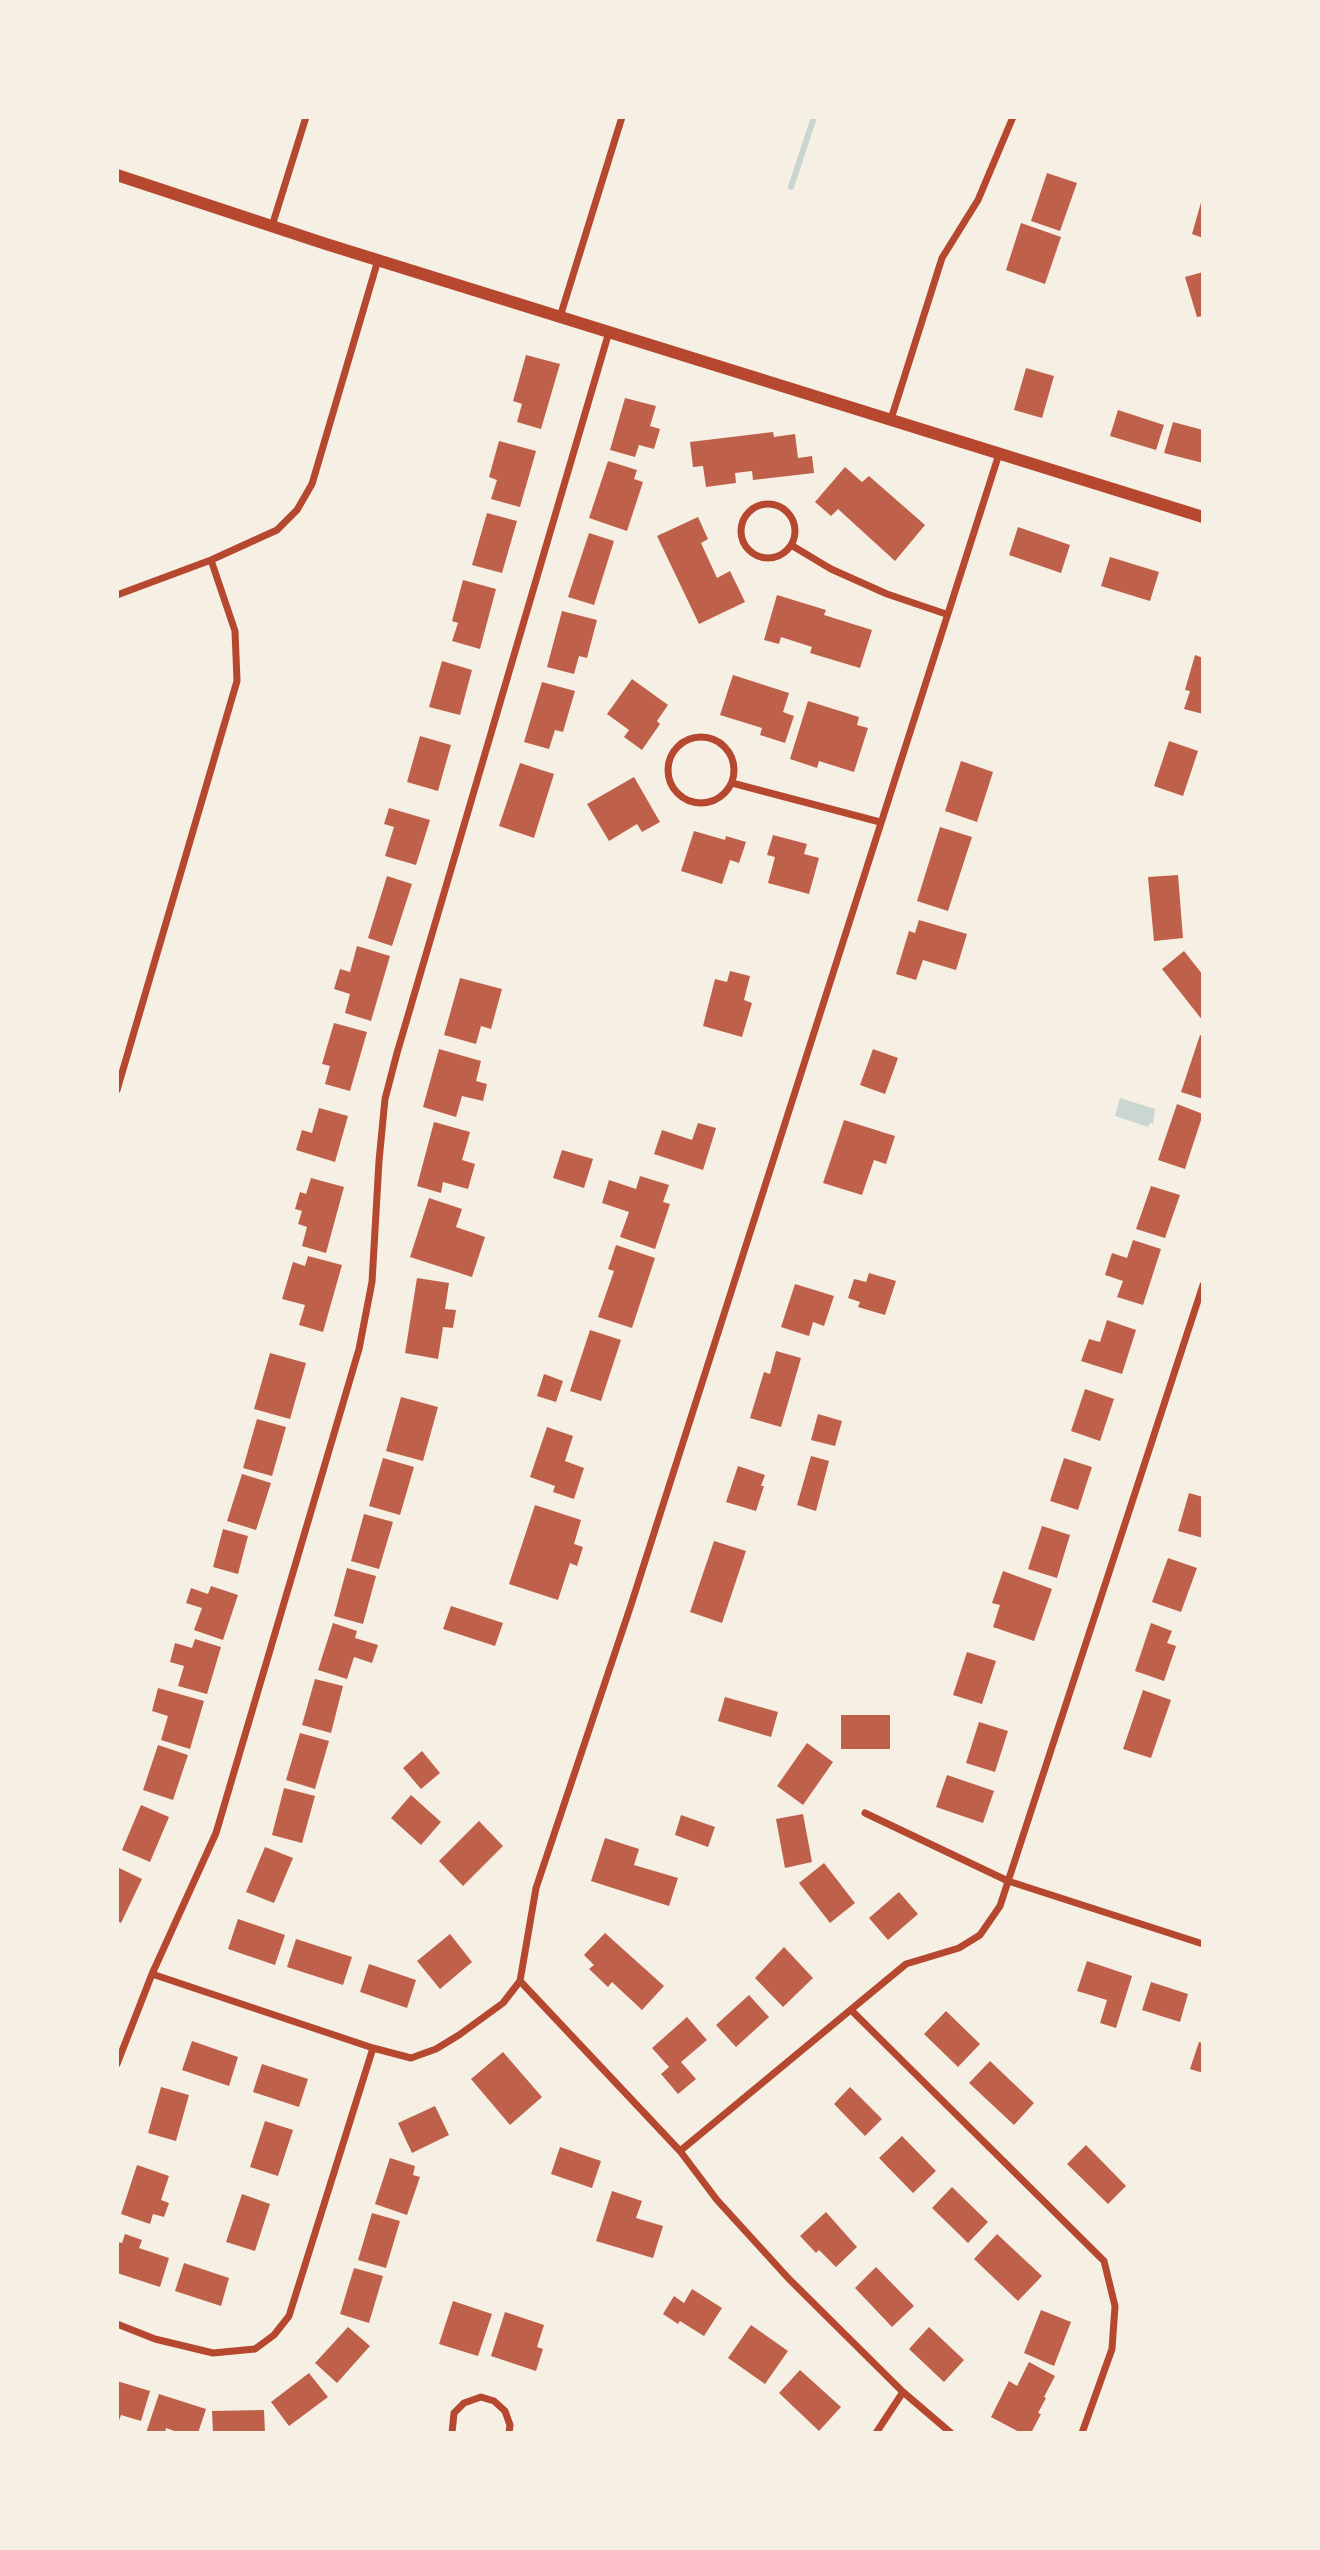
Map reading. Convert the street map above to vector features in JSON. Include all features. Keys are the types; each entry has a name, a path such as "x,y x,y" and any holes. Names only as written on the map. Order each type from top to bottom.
{"street":[{"path":"272,226 306,117"},
{"path":"560,317 622,117"},
{"path":"891,419 942,258 978,200 1013,117"},
{"path":"117,175 378,260 1203,517"},
{"path":"117,594 211,561 277,530 298,510 312,484 378,260"},
{"path":"117,2064 152,1974 216,1833 359,1349 372,1282 385,1099 609,332"},
{"path":"152,1974 373,2048 411,2058 436,2049 503,2003 520,1981 536,1888 632,1605 999,454"},
{"path":"770,503 780,506 789,513 794,523 795,533 791,545 786,552 776,557 765,559 755,556 741,540 743,519 750,510 759,505 770,503"},
{"path":"791,545 831,569 876,589 946,614"},
{"path":"117,1090 237,681 235,631 211,561"},
{"path":"710,738 720,743 733,761 732,783 718,799 698,803 688,800 680,795 669,778 671,756 687,740 710,738"},
{"path":"732,783 880,822"},
{"path":"680,2151 906,1964 959,1948 981,1935 1000,1906 1203,1284"},
{"path":"865,1813 1008,1881 1203,1944"},
{"path":"520,1981 680,2151 717,2200 789,2278 903,2392 951,2433"},
{"path":"851,2010 1104,2261 1115,2306 1112,2349 1082,2433"},
{"path":"117,2324 155,2339 213,2353 255,2349 274,2335 289,2316 373,2048"},
{"path":"876,2433 903,2392"},
{"path":"452,2433 454,2413 464,2403 481,2397 495,2401 505,2411 510,2425 509,2433"}],"shaded area":[{"path":"1120,1098 1155,1109 1153,1124 1150,1123 1148,1127 1115,1116"}],"building":[{"path":"1047,173 1077,183 1060,231 1031,221"},
{"path":"1203,199 1203,238 1192,234"},
{"path":"1021,223 1061,237 1045,284 1006,270"},
{"path":"1203,272 1203,316 1197,317 1185,277"},
{"path":"526,355 560,364 541,429 517,422 522,404 513,401"},
{"path":"1026,368 1054,376 1042,418 1014,410"},
{"path":"625,398 656,406 650,426 660,429 654,449 639,445 635,457 610,450"},
{"path":"1118,410 1164,425 1156,450 1110,436"},
{"path":"1173,422 1203,430 1203,463 1164,453"},
{"path":"773,432 774,437 795,434 798,458 812,456 814,473 753,480 752,471 735,473 736,483 706,487 703,466 693,467 690,442"},
{"path":"499,441 536,451 520,507 491,499 497,480 489,477"},
{"path":"608,461 637,470 634,479 643,482 627,531 589,518"},
{"path":"845,467 862,482 869,476 925,525 895,561 838,509 831,516 815,502"},
{"path":"487,513 517,521 502,573 472,565"},
{"path":"698,517 708,539 701,543 717,578 730,571 745,602 699,624 657,536"},
{"path":"1018,527 1070,545 1061,573 1009,555"},
{"path":"589,533 614,541 594,605 568,597"},
{"path":"1110,557 1159,572 1150,601 1101,586"},
{"path":"463,580 496,589 480,649 452,641 458,623 452,621"},
{"path":"777,595 826,610 824,615 872,630 860,668 810,653 812,647 781,637 779,644 764,640"},
{"path":"562,611 597,620 587,658 579,656 574,674 547,667"},
{"path":"1195,655 1203,658 1203,714 1184,709 1190,691 1185,690"},
{"path":"442,661 472,670 460,715 429,707"},
{"path":"733,675 789,693 783,712 794,716 785,743 760,735 762,728 720,715"},
{"path":"632,679 668,705 657,721 660,724 642,750 624,737 629,730 607,714"},
{"path":"542,682 575,691 563,732 555,730 549,749 524,742"},
{"path":"808,701 859,717 857,725 868,728 854,772 819,761 817,768 790,759"},
{"path":"420,736 451,745 438,791 407,782"},
{"path":"1169,741 1198,751 1183,796 1154,786"},
{"path":"961,761 993,772 977,822 945,811"},
{"path":"520,763 554,774 534,838 499,826"},
{"path":"634,777 660,822 642,832 637,824 609,841 587,804"},
{"path":"389,808 430,820 416,865 385,856 394,827 384,824"},
{"path":"940,827 972,837 948,911 917,901"},
{"path":"694,831 725,840 726,836 746,842 739,863 730,860 722,884 681,871"},
{"path":"773,835 807,844 804,854 819,858 809,894 768,883 775,857 767,855"},
{"path":"1178,875 1183,938 1154,941 1148,877"},
{"path":"387,876 412,884 392,946 368,938"},
{"path":"919,920 967,934 956,970 923,960 916,980 896,974 909,931 915,933"},
{"path":"357,946 390,956 371,1021 345,1013 350,994 334,989 340,969 350,972"},
{"path":"1184,951 1203,975 1203,1021 1162,969"},
{"path":"730,971 750,976 744,1000 752,1003 742,1037 703,1026 715,979 727,982"},
{"path":"460,978 502,989 491,1029 481,1026 476,1044 444,1035"},
{"path":"334,1023 367,1032 350,1091 325,1084 330,1066 322,1064"},
{"path":"1200,1035 1203,1036 1203,1099 1181,1092"},
{"path":"439,1049 481,1061 476,1081 487,1084 483,1101 462,1096 456,1117 423,1107"},
{"path":"873,1049 898,1058 885,1094 860,1085"},
{"path":"1177,1104 1203,1114 1185,1169 1158,1160"},
{"path":"319,1108 348,1116 335,1162 296,1150 302,1130 312,1133"},
{"path":"844,1120 895,1136 886,1164 874,1160 862,1195 823,1183"},
{"path":"434,1122 470,1132 462,1160 475,1164 468,1189 443,1182 441,1193 417,1186"},
{"path":"698,1123 716,1128 703,1170 654,1154 662,1130 692,1140"},
{"path":"562,1150 593,1159 584,1188 553,1178"},
{"path":"640,1176 669,1185 663,1202 670,1204 655,1249 620,1237 629,1212 602,1203 609,1180 636,1189"},
{"path":"311,1178 344,1187 326,1253 302,1246 307,1227 298,1224 302,1211 295,1209 300,1192 306,1194"},
{"path":"1151,1186 1180,1195 1165,1238 1136,1229"},
{"path":"429,1198 462,1209 456,1227 485,1237 472,1277 410,1257"},
{"path":"1133,1240 1161,1249 1143,1305 1117,1297 1123,1281 1105,1275 1112,1253 1127,1258"},
{"path":"616,1245 655,1258 632,1328 598,1317 614,1271 608,1269"},
{"path":"308,1256 342,1265 323,1332 299,1325 305,1305 282,1299 293,1262 305,1266"},
{"path":"869,1273 896,1281 885,1315 858,1307 860,1302 848,1298 854,1279 866,1282"},
{"path":"417,1278 449,1283 445,1309 456,1310 453,1328 443,1327 438,1359 405,1353"},
{"path":"795,1284 834,1296 824,1326 813,1322 809,1336 781,1327"},
{"path":"1107,1320 1136,1330 1122,1374 1081,1361 1089,1339 1100,1342"},
{"path":"590,1330 621,1340 601,1401 570,1391"},
{"path":"776,1351 801,1358 781,1427 750,1418 764,1372 770,1374"},
{"path":"270,1353 306,1363 290,1419 254,1409"},
{"path":"544,1374 563,1381 556,1402 537,1396"},
{"path":"1085,1389 1114,1399 1100,1441 1071,1431"},
{"path":"401,1397 438,1407 423,1461 386,1451"},
{"path":"818,1414 842,1421 835,1446 811,1440"},
{"path":"257,1419 286,1427 272,1476 243,1468"},
{"path":"547,1427 573,1436 565,1461 584,1468 574,1499 553,1492 555,1486 530,1477"},
{"path":"811,1456 829,1461 816,1511 797,1505"},
{"path":"383,1458 414,1467 400,1515 369,1506"},
{"path":"1064,1458 1092,1467 1078,1510 1050,1501"},
{"path":"738,1466 765,1475 756,1511 726,1502"},
{"path":"242,1474 271,1483 256,1530 227,1521"},
{"path":"1189,1493 1203,1497 1203,1538 1178,1531"},
{"path":"535,1505 581,1520 574,1544 583,1547 577,1566 570,1563 558,1600 509,1584"},
{"path":"364,1514 393,1522 379,1569 351,1561"},
{"path":"1042,1526 1070,1535 1057,1578 1028,1569"},
{"path":"223,1529 248,1536 238,1574 213,1567"},
{"path":"714,1541 746,1551 722,1623 690,1612"},
{"path":"1168,1558 1197,1568 1181,1612 1152,1602"},
{"path":"347,1568 376,1576 363,1624 334,1616"},
{"path":"1003,1571 1052,1589 1034,1641 993,1627 1000,1605 992,1603"},
{"path":"211,1586 238,1595 223,1640 194,1630 202,1608 186,1603 191,1588 208,1594"},
{"path":"451,1606 503,1623 495,1646 443,1629"},
{"path":"333,1623 357,1631 355,1638 378,1645 372,1663 354,1657 347,1679 318,1670"},
{"path":"1151,1623 1172,1631 1167,1643 1176,1646 1164,1681 1135,1671"},
{"path":"195,1639 221,1647 207,1694 178,1686 184,1666 170,1662 175,1643 192,1648"},
{"path":"967,1652 996,1661 982,1704 953,1695"},
{"path":"315,1679 343,1686 331,1733 302,1725"},
{"path":"158,1688 204,1701 190,1749 161,1740 168,1716 152,1711"},
{"path":"1143,1690 1171,1700 1151,1758 1123,1749"},
{"path":"725,1697 778,1712 771,1737 718,1721"},
{"path":"841,1715 890,1715 890,1749 841,1749"},
{"path":"979,1722 1008,1731 995,1772 966,1763"},
{"path":"300,1733 329,1741 315,1789 286,1780"},
{"path":"807,1743 833,1762 803,1805 777,1786"},
{"path":"158,1745 188,1755 173,1800 143,1790"},
{"path":"422,1751 440,1773 421,1789 403,1768"},
{"path":"947,1775 994,1791 983,1823 936,1807"},
{"path":"284,1788 315,1796 302,1843 272,1835"},
{"path":"411,1795 441,1822 421,1845 391,1818"},
{"path":"141,1805 169,1817 150,1862 122,1850"},
{"path":"803,1814 812,1862 785,1868 776,1819"},
{"path":"681,1815 715,1827 708,1847 675,1835"},
{"path":"479,1821 503,1846 463,1886 439,1861"},
{"path":"605,1838 639,1849 634,1865 678,1878 669,1906 591,1881"},
{"path":"265,1847 293,1858 274,1903 246,1892"},
{"path":"824,1863 855,1903 830,1923 799,1883"},
{"path":"117,1867 142,1879 121,1923 117,1921"},
{"path":"899,1892 918,1914 888,1940 869,1918"},
{"path":"238,1919 285,1935 275,1965 228,1949"},
{"path":"605,1933 664,1986 642,2010 612,1982 608,1987 589,1969 594,1965 584,1955"},
{"path":"450,1934 472,1962 440,1989 417,1961"},
{"path":"296,1939 352,1957 343,1985 287,1967"},
{"path":"784,1947 813,1978 783,2007 755,1978"},
{"path":"1087,1961 1132,1976 1116,2028 1100,2023 1107,2000 1077,1991"},
{"path":"369,1964 416,1980 407,2008 360,1992"},
{"path":"1151,1982 1188,1994 1180,2022 1142,2010"},
{"path":"749,1995 769,2017 736,2047 716,2025"},
{"path":"946,2011 980,2044 958,2067 924,2034"},
{"path":"687,2017 707,2040 681,2062 696,2079 678,2094 661,2074 669,2067 652,2048"},
{"path":"192,2041 238,2057 229,2086 182,2070"},
{"path":"1199,2042 1203,2043 1203,2073 1190,2069"},
{"path":"503,2052 542,2097 510,2125 471,2079"},
{"path":"990,2061 1034,2103 1014,2125 969,2083"},
{"path":"262,2064 308,2079 299,2107 253,2092"},
{"path":"161,2087 189,2095 176,2141 148,2133"},
{"path":"850,2087 882,2119 865,2136 834,2104"},
{"path":"435,2106 449,2135 412,2153 398,2123"},
{"path":"265,2121 293,2130 278,2176 250,2167"},
{"path":"902,2136 936,2171 913,2193 879,2158"},
{"path":"1086,2145 1126,2186 1108,2204 1067,2164"},
{"path":"560,2147 601,2161 592,2188 551,2174"},
{"path":"390,2158 415,2166 413,2175 420,2177 407,2215 375,2204"},
{"path":"137,2165 169,2176 161,2200 169,2203 164,2217 153,2214 150,2224 121,2214"},
{"path":"952,2187 988,2222 968,2243 932,2208"},
{"path":"612,2191 642,2201 636,2218 663,2226 653,2258 596,2241"},
{"path":"242,2194 270,2204 255,2251 226,2242"},
{"path":"826,2212 857,2247 836,2267 819,2250 816,2253 800,2236"},
{"path":"372,2213 400,2221 386,2268 358,2260"},
{"path":"125,2234 142,2240 139,2248 169,2258 160,2287 117,2273 117,2242 122,2243"},
{"path":"997,2234 1042,2276 1018,2301 974,2259"},
{"path":"184,2263 229,2278 221,2306 175,2291"},
{"path":"876,2267 914,2306 892,2327 855,2288"},
{"path":"354,2268 383,2276 369,2323 340,2314"},
{"path":"692,2289 722,2308 704,2336 663,2314 674,2296 684,2303"},
{"path":"453,2301 492,2314 478,2356 439,2344"},
{"path":"1041,2310 1071,2322 1054,2366 1024,2353"},
{"path":"505,2312 544,2325 537,2347 543,2349 536,2371 491,2356"},
{"path":"751,2325 788,2351 765,2384 728,2358"},
{"path":"348,2327 370,2346 337,2383 315,2363"},
{"path":"929,2327 964,2360 944,2382 909,2349"},
{"path":"1029,2362 1055,2376 1031,2433 1021,2433 991,2417 1009,2381 1017,2386"},
{"path":"800,2370 841,2407 819,2431 779,2393"},
{"path":"309,2373 328,2397 289,2426 271,2402"},
{"path":"117,2381 150,2391 141,2421 121,2415 117,2426"},
{"path":"159,2394 206,2409 198,2433 180,2433 166,2428 165,2433 146,2433"},
{"path":"264,2410 265,2433 213,2433 212,2411"}],"waterway":[{"path":"791,187 814,117"}]}
